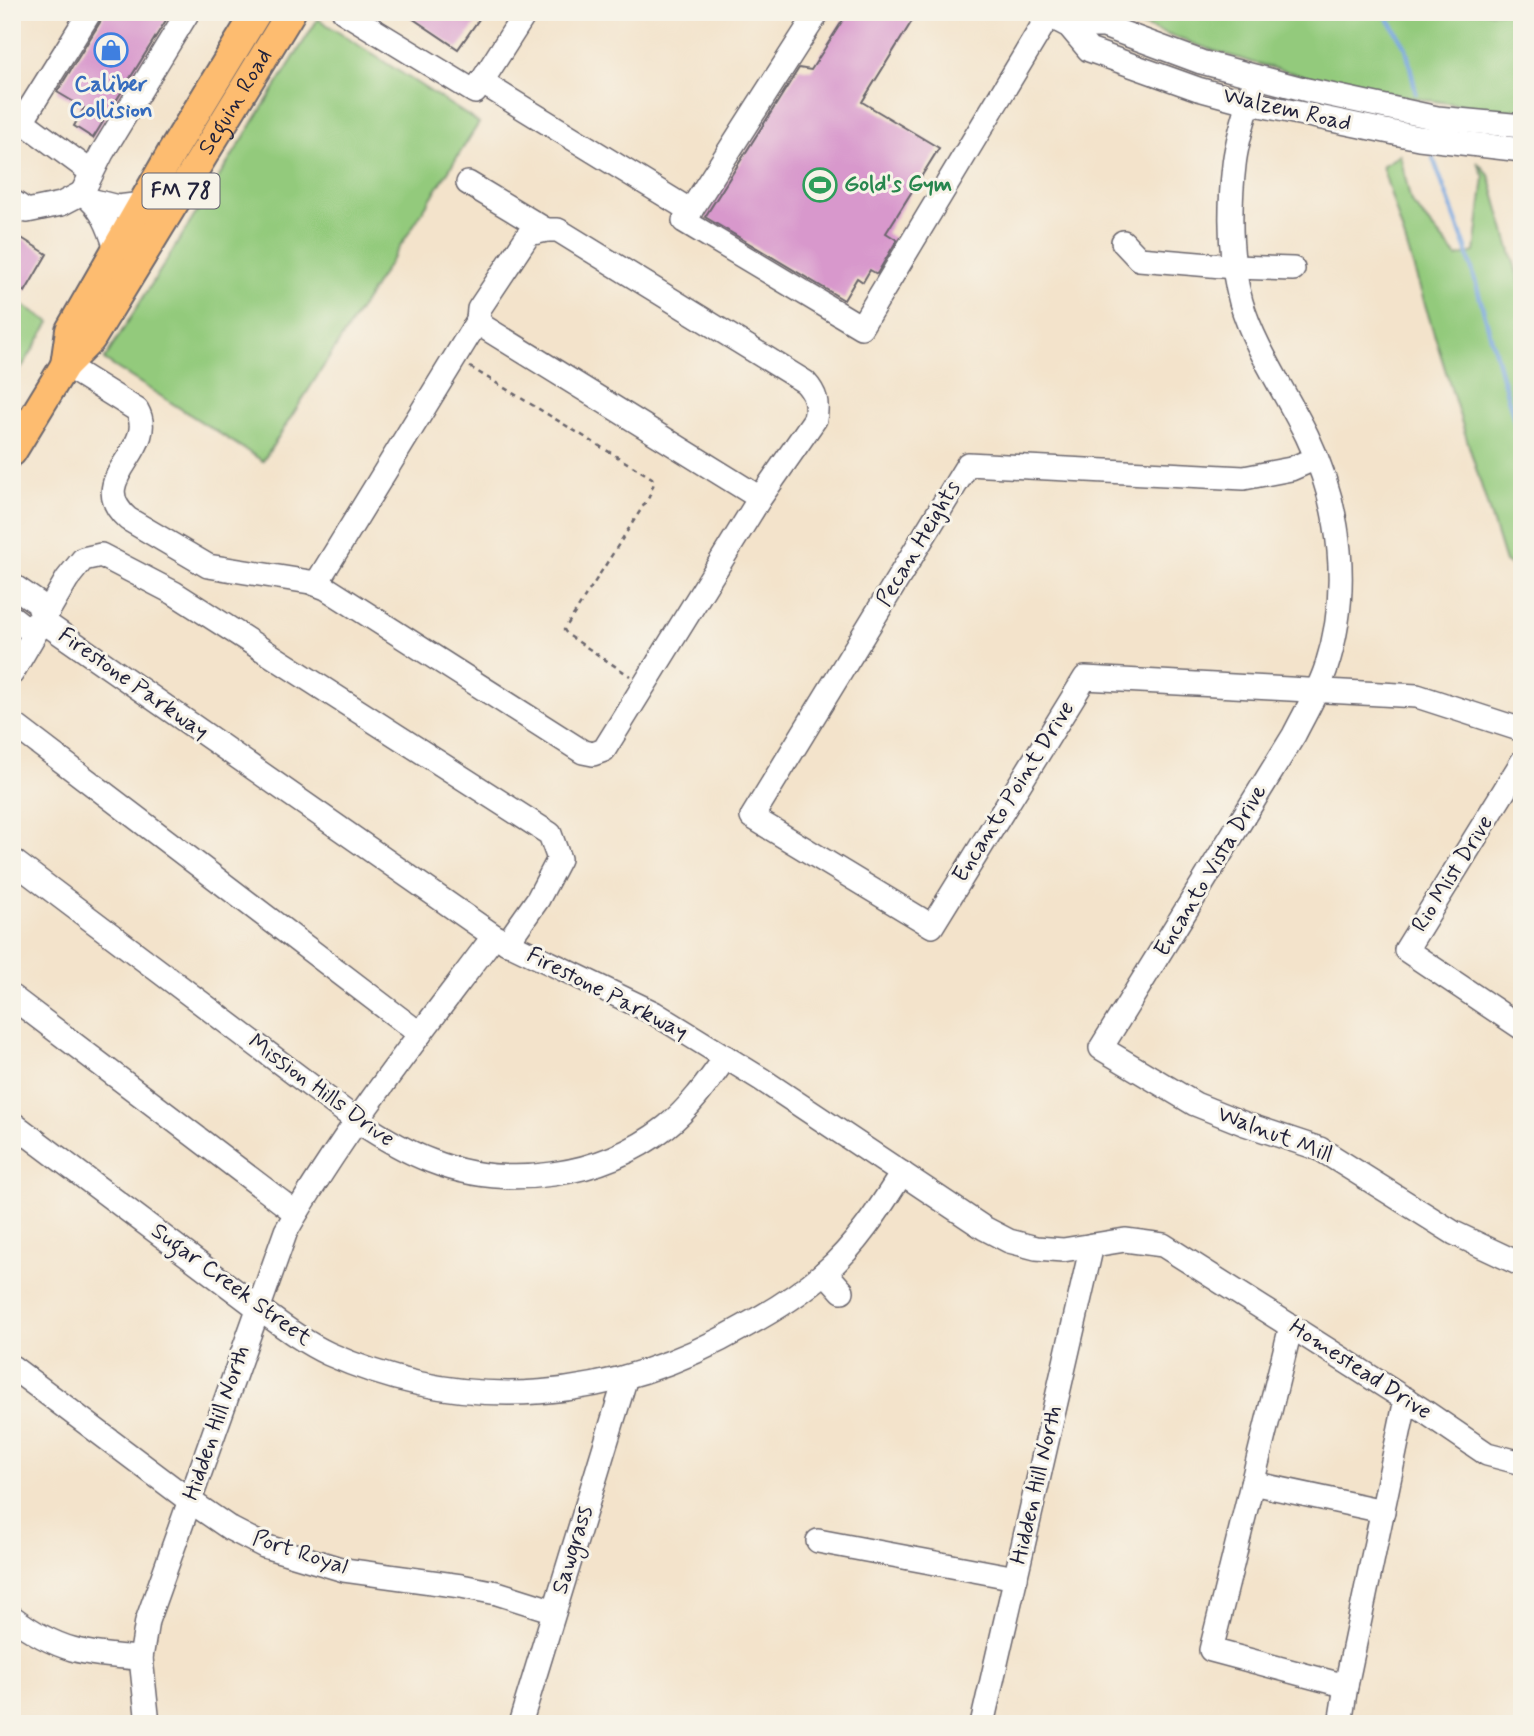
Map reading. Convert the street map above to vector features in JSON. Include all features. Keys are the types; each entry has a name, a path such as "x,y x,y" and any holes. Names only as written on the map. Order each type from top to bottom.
{"main road":[{"name":"Seguin Road","path":"65,365 70,330 257,12"},
{"path":"272,43 280,12"},
{"name":"Seguin Road","path":"12,452 65,365 90,339 291,12"}],"street":[{"path":"90,12 22,121 91,172"},
{"path":"116,249 107,221 88,197 91,172 188,12"},
{"path":"355,15 475,92 526,12"},
{"path":"818,12 684,221 861,327 1053,18"},
{"name":"Walzem Road","path":"1053,18 1104,26 1201,62 1256,77 1437,118 1522,126"},
{"name":"Walzem Road","path":"1053,18 1089,50 1159,76 1250,103 1419,138 1522,150"},
{"path":"1256,77 1234,164 1231,238 1241,302 1248,322 1316,458 1334,516 1341,562 1340,606 1326,668 1317,692"},
{"path":"481,82 691,211"},
{"path":"468,183 546,230"},
{"path":"12,201 27,211 88,197 118,207 142,204"},
{"path":"65,365 137,410 142,419 142,433 113,484 113,497 118,511 128,519 208,566 316,584 583,752 593,754 604,750 760,498 815,419 816,393 805,382 558,230 529,234 479,309 478,320 316,584"},
{"path":"1123,242 1139,259 1234,267 1293,268"},
{"path":"478,320 484,327 760,498"},
{"name":"Pecan Heights","path":"752,817 968,464 1244,478 1291,469 1316,458"},
{"name":"Hidden Hill North","path":"44,622 67,579 83,559 101,555 174,593 550,834 559,859 538,899 500,939 420,1034 356,1120 286,1231 147,1621 141,1658 148,1724"},
{"name":"Firestone Parkway","path":"12,584 38,603 44,622 500,939 654,1013 984,1228 1009,1241 1035,1248 1063,1250 1125,1240 1163,1245 1202,1269"},
{"name":"Firestone Parkway","path":"12,617 25,627 44,622"},
{"path":"12,673 44,622"},
{"name":"Encanto Point Drive","path":"752,817 932,926 1085,678 1317,692 1418,695 1522,730"},
{"name":"Encanto Vista Drive","path":"1101,1048 1287,747 1317,692"},
{"path":"12,723 420,1034"},
{"name":"Rio Mist Drive","path":"1522,762 1406,950 1522,1028"},
{"name":"Mission Hills Drive","path":"12,860 356,1120 410,1152 457,1170 507,1177 557,1173 605,1160 658,1132 683,1111 726,1058"},
{"path":"12,997 296,1213"},
{"name":"Walnut Mill","path":"1101,1048 1195,1104 1320,1149 1454,1233 1522,1265"},
{"name":"Sugar Creek Street","path":"12,1123 258,1308 293,1333 328,1353 404,1379 447,1389 507,1395 560,1391 626,1377 701,1351 780,1306 825,1272 862,1230 902,1173"},
{"name":"Hidden Hill North","path":"982,1724 1092,1245"},
{"name":"Homestead Drive","path":"1202,1269 1487,1454 1522,1463"},
{"path":"825,1272 842,1291"},
{"path":"1291,1326 1211,1650 1346,1686"},
{"name":"Port Royal","path":"12,1367 190,1501 231,1529 264,1546 344,1570 497,1593 554,1611"},
{"name":"Sawgrass","path":"520,1724 626,1377"},
{"path":"1340,1724 1406,1399"},
{"path":"1252,1483 1383,1511"},
{"path":"818,1541 1016,1578"},
{"path":"12,1617 49,1642 78,1652 141,1658"}],"path":[{"path":"455,358 652,478 654,483 649,497 564,630 644,685"}],"green space":[{"path":"1105,12 1522,12 1522,112 1346,86 1219,52"},
{"path":"318,19 479,123 263,461 104,360"},
{"path":"1400,155 1411,202 1457,257 1475,252 1484,177 1477,162 1489,175 1522,291 1522,573 1505,562 1382,166"},
{"path":"12,298 50,322 12,383"}],"building":[{"name":"Caliber Collision","path":"104,12 171,12 93,138 74,126 84,108 57,92"},
{"path":"403,12 484,12 458,49"},
{"name":"Gold's Gym","path":"848,12 898,12 912,21 862,102 939,148 886,233 897,240 877,274 870,270 863,282 857,278 844,300 705,217 799,68 811,70"},
{"path":"12,232 47,254 25,292 12,283"}],"waterway":[{"path":"1384,12 1406,48 1416,93"},
{"path":"1433,158 1466,248 1522,448"}],"place":[{"name":"Caliber Collision","path":"111,50"},
{"name":"Gold's Gym","path":"820,185"}]}
